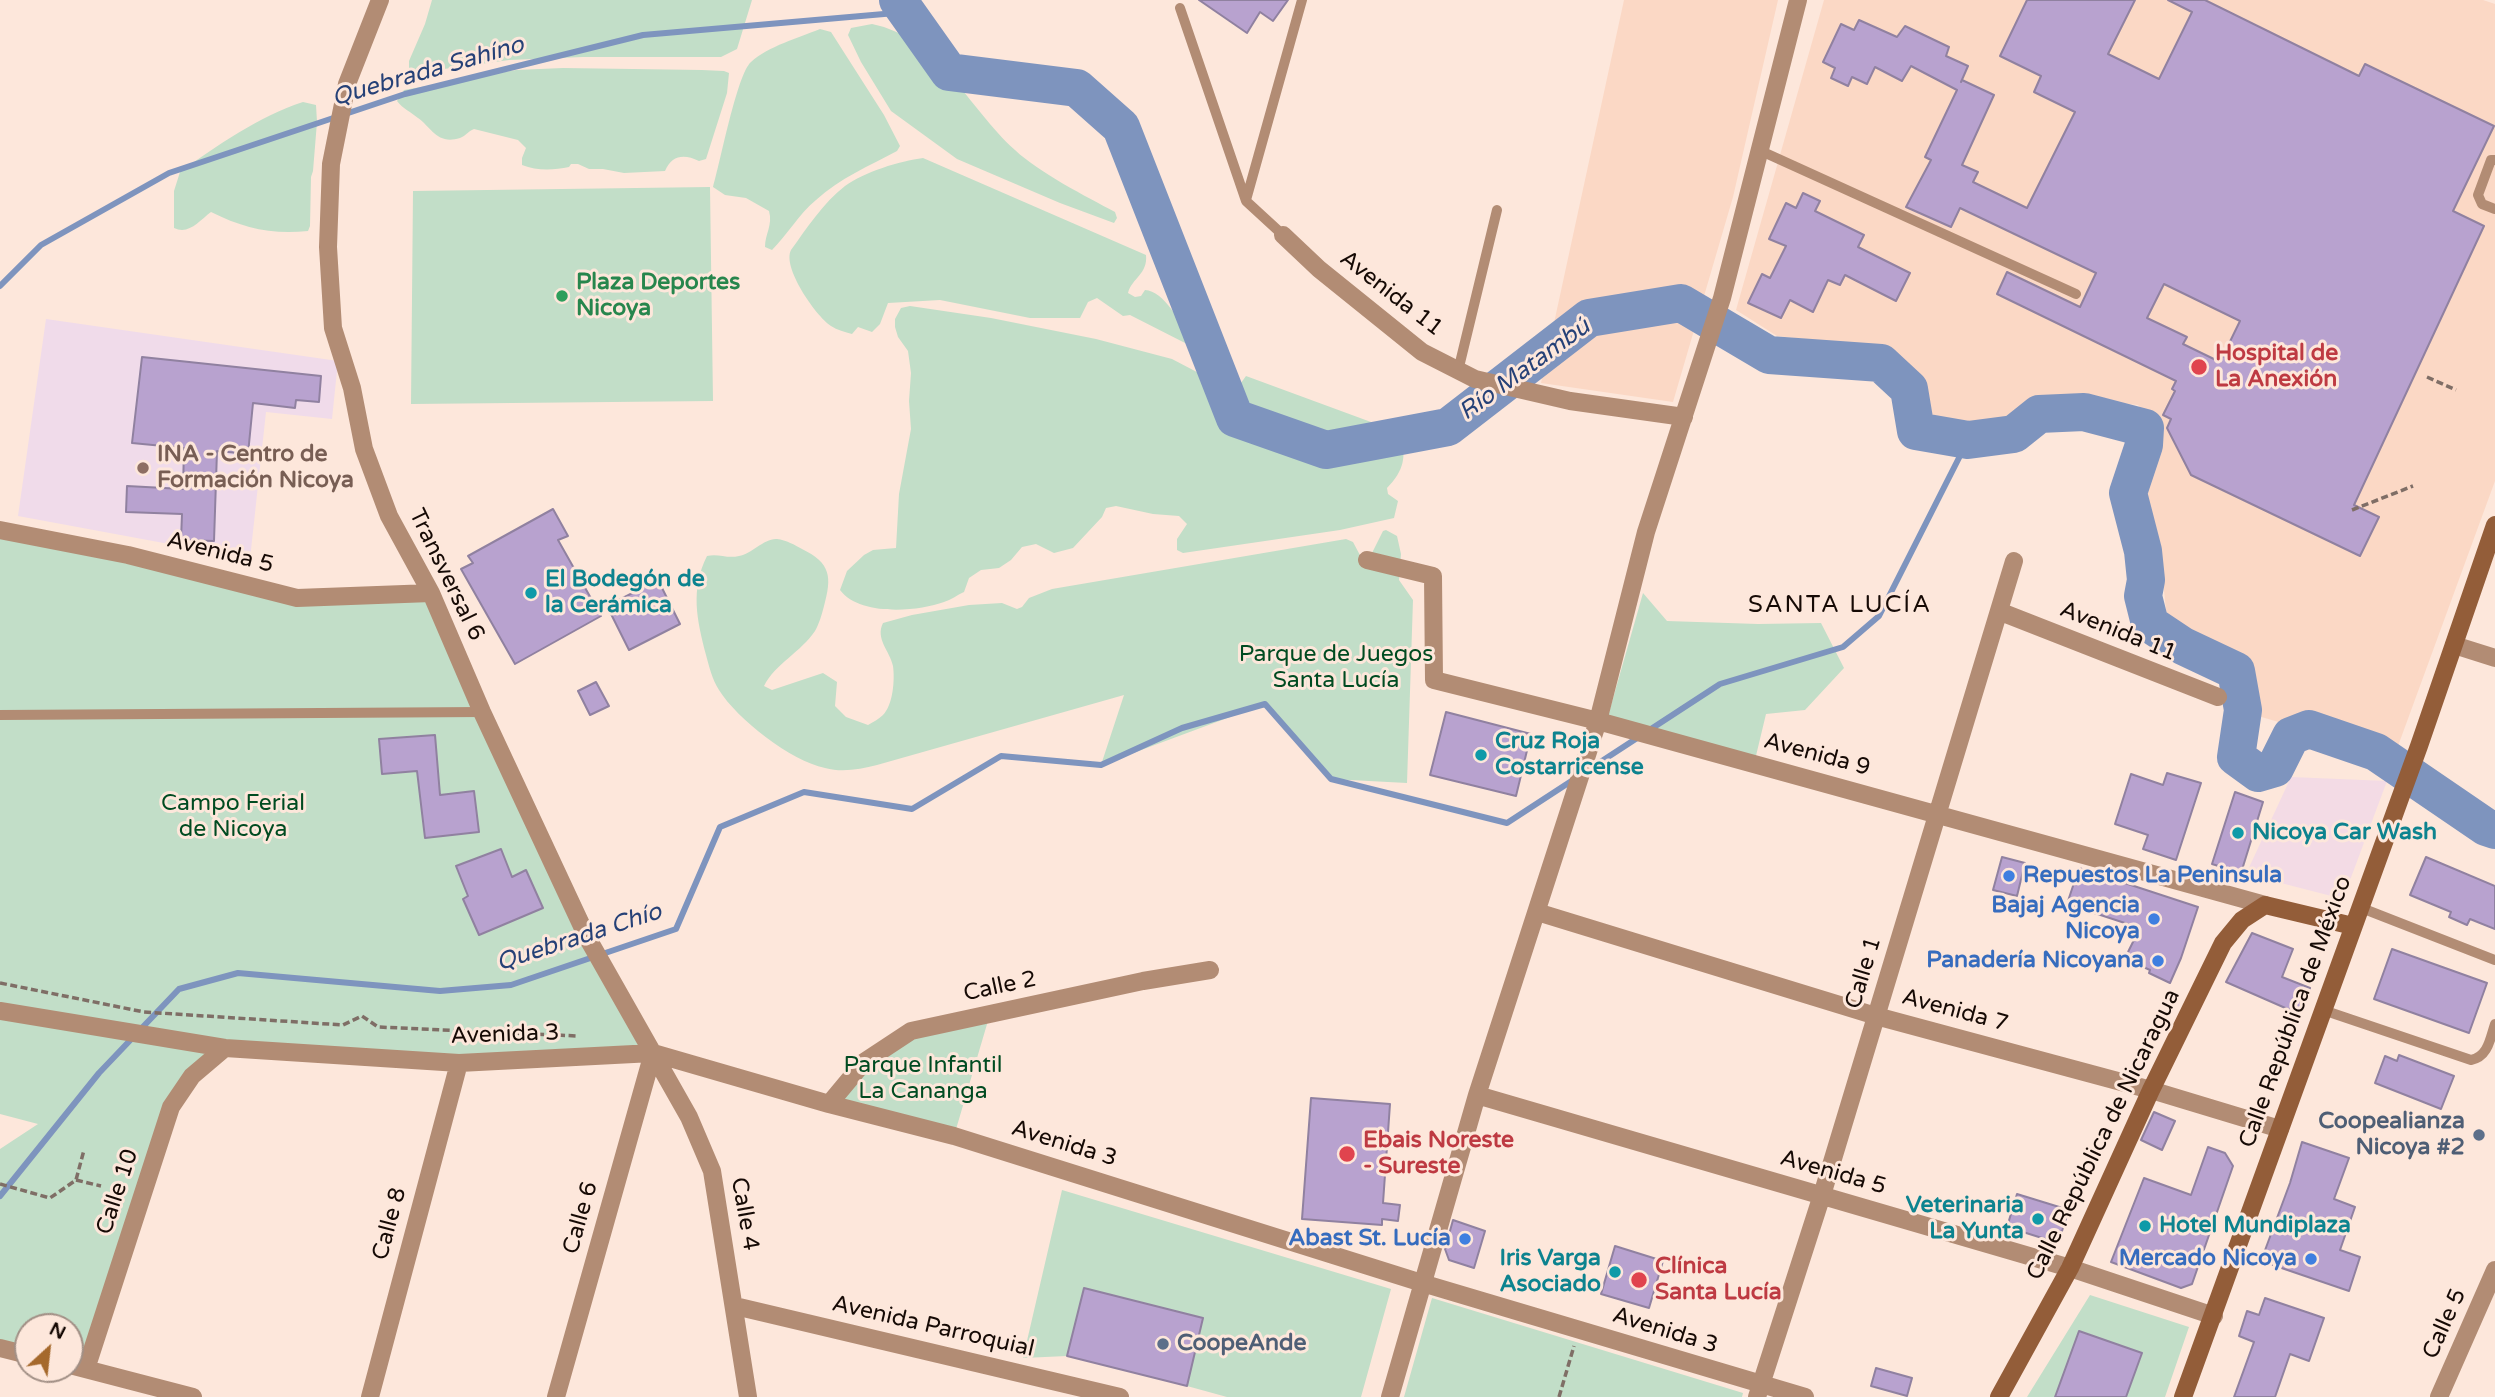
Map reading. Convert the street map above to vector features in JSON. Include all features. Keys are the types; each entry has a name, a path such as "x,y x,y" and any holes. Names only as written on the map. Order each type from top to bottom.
{"main road":[{"name":"Calle República de México","path":"2183,1397 2419,747 2495,524"},
{"name":"Avenida 9","path":"2265,905 2353,926"},
{"name":"Calle República de Nicaragua","path":"1999,1397 2070,1268 2151,1090 2223,943 2242,920 2265,905"}],"street":[{"name":"Transversal 6","path":"380,0 347,84 331,164 328,247 333,328 352,388 365,449 389,516 431,593 482,712 587,937 653,1053"},
{"path":"1390,1397 1476,1095 1598,721 1646,532 1722,298 1798,0"},
{"name":"Avenida 11","path":"1283,235 1319,269 1422,352 1475,379 1570,401 1684,417"},
{"name":"Avenida 5","path":"0,530 128,555 297,598 431,593"},
{"name":"Avenida 9","path":"1367,560 1433,576 1434,680 1598,721 1938,813 2265,905"},
{"name":"Calle 1","path":"1759,1390 1822,1195 2014,561"},
{"name":"Avenida 11","path":"2001,611 2218,698"},
{"path":"2455,645 2495,658"},
{"name":"Avenida 7","path":"1537,912 1877,1016 2151,1090 2280,1129"},
{"name":"Calle 2","path":"829,1104 864,1062 911,1031 1143,981 1210,971"},
{"name":"Avenida 3","path":"0,1010 225,1048 459,1063 653,1053 829,1104 954,1136 1759,1390 1805,1397"},
{"name":"Calle 10","path":"84,1350 172,1107 192,1076 225,1048"},
{"name":"Calle 4","path":"653,1053 689,1117 712,1171 748,1397"},
{"name":"Calle 6","path":"556,1397 653,1053"},
{"name":"Calle 8","path":"370,1397 459,1063"},
{"name":"Avenida 5","path":"1476,1095 2070,1268 2214,1316"},
{"name":"Calle 5","path":"2439,1397 2495,1270"},
{"name":"Avenida Parroquial","path":"735,1306 1120,1397"},
{"path":"84,1369 193,1397"}],"lane":[{"path":"1246,201 1301,0"},
{"path":"1180,8 1246,201 1283,235"},
{"path":"1761,151 2076,294"},
{"path":"2495,160 2491,160 2478,195 2482,204 2495,209"},
{"path":"1458,371 1497,210"},
{"path":"0,715 482,712"},
{"path":"2360,907 2495,960"},
{"path":"2323,1010 2471,1060 2485,1053 2495,1024"}],"path":[{"path":"2427,377 2456,390"},
{"path":"2352,510 2413,486"},
{"path":"0,982 144,1012 343,1025 362,1016 378,1027 580,1036"},
{"path":"0,1184 50,1198 76,1180 84,1150"},
{"path":"76,1180 101,1186"},
{"path":"1559,1397 1578,1331"}],"shaded area":[{"path":"1624,0 1778,0 1733,197 1673,402 1541,383"},
{"name":"Hospital de La Anexión","path":"1824,0 2483,0 2495,4 2495,481 2398,746 2315,718 2282,723 2258,716 2255,677 2232,653 2167,619 2162,572 2145,492 2158,428 2138,405 2073,398 2030,403 2007,423 1933,419 1923,386 1883,348 1777,336 1736,310"},
{"name":"INA - Centro de Formación Nicoya","path":"46,319 338,361 332,419 266,412 250,559 18,516"},
{"path":"2291,777 2387,781 2343,899 2246,874"}],"green space":[{"path":"432,0 752,0 737,49 721,57 509,60 415,73 409,69 409,61"},
{"path":"872,24 895,31 916,43 951,76 1015,150 1049,175 1115,212 1117,218 1114,223 957,159 891,111 848,35 851,28"},
{"path":"820,29 831,32 884,115 900,146 897,151 825,192 772,250 765,247 769,211 746,198 725,195 713,187 740,83 751,62 766,51"},
{"path":"516,70 702,70 729,73 727,93 706,159 699,161 679,157 671,162 665,171 624,173 589,169 578,164 557,169 534,168 522,165 526,148 518,140 474,129 460,138 446,139 436,134 397,101 404,90"},
{"path":"303,102 316,105 317,122 308,231 258,229 211,212 189,228 174,228 174,191 180,172 255,123"},
{"path":"923,158 1146,255 1145,267 1128,293 1135,297 1141,296 1145,290 1159,296 1182,325 1190,339 1187,344 1130,315 1123,316 1097,298 1088,302 1080,318 1030,318 940,300 888,303 880,324 872,332 858,327 852,334 831,326 809,302 795,279 789,258 791,250 822,208 845,186 883,168"},
{"name":"Plaza Deportes Nicoya","path":"710,187 713,401 411,404 413,191"},
{"path":"910,306 991,318 1096,339 1172,359 1214,381 1238,387 1246,376 1390,429 1400,434 1403,449 1400,469 1387,488 1388,494 1398,501 1394,518 1340,530 1183,553 1177,550 1177,539 1187,524 1179,516 1153,514 1116,506 1106,508 1102,517 1073,548 1054,553 1036,544 1022,547 1011,560 999,568 981,570 969,578 964,592 947,601 919,608 889,610 860,604 840,590 847,571 873,550 896,548 899,494 911,429 911,373 908,351 898,337 895,319 901,308"},
{"name":"Parque de Juegos Santa Lucía","path":"1386,530 1397,536 1401,554 1399,580 1413,600 1407,783 1331,779 1265,704 1101,765 1124,695 877,765 845,770 825,768 811,764 781,748 751,726 727,701 711,672 698,617 698,581 707,556 739,556 772,539 790,543 812,554 824,566 828,579 827,596 819,622 809,638 775,671 764,686 772,690 823,673 837,682 835,706 846,717 868,725 886,711 892,692 893,666 882,640 883,623 969,605 1002,603 1017,609 1029,598 1052,589 1346,539 1353,542 1362,559 1370,557"},
{"name":"Campo Ferial de Nicoya","path":"0,534 297,598 431,593 653,1053 459,1063 225,1048 171,1107 86,1369 84,1313 14,1313 14,1352 0,1348 0,1149 38,1124 0,1114"},
{"path":"1643,593 1667,621 1821,623 1844,668 1805,710 1766,714 1754,764 1606,723"},
{"name":"Parque Infantil La Cananga","path":"990,1014 954,1136 829,1104 911,1031"},
{"path":"1062,1190 1391,1289 1361,1397 1227,1397 1187,1386 1203,1318 1084,1288 1067,1356 1023,1358"},
{"path":"2090,1295 2189,1327 2165,1397 2126,1397 2142,1353 2079,1331 2055,1397 2027,1397"},
{"path":"1432,1298 1743,1393 1742,1397 1404,1397"}],"building":[{"path":"1199,0 1288,0 1273,21 1260,12 1247,33"},
{"path":"2027,0 2135,0 2108,54 2159,79 2192,12 2168,0 2205,0 2359,76 2365,64 2494,126 2453,211 2484,226 2354,505 2379,517 2360,556 2191,475 2167,428 2171,419 2163,415 2175,391 2172,389 2176,381 1997,294 2007,272 2080,307 2096,273 1960,208 1951,227 1906,207 1931,160 1925,157 1957,90 1911,66 1902,81 1875,67 1867,84 1852,77 1848,86 1831,78 1835,68 1823,62 1841,24 1854,30 1859,20 1897,37 1905,26 1949,47 1946,56 1968,66 1961,82 1962,80 1994,95 1962,165 1978,172 1973,182 2027,208 2075,112 2034,92 2041,76 2000,56","holes":["2164,284 2240,321 2220,362 2183,344 2187,337 2147,318"]},
{"path":"1803,193 1820,201 1815,211 1864,235 1858,247 1910,273 1896,301 1845,275 1840,285 1828,280 1813,312 1790,300 1781,318 1748,303 1762,274 1770,278 1786,246 1769,239 1786,203 1796,208"},
{"path":"142,357 321,376 319,402 296,400 295,408 253,403 248,454 217,451 214,541 181,540 182,514 126,512 127,486 183,489 184,448 132,443"},
{"name":"El Bodegón de la Cerámica","path":"553,509 568,536 558,540 601,616 515,664 461,569 473,563 468,556"},
{"path":"658,580 680,624 629,650 607,606"},
{"path":"596,682 609,706 590,715 578,691"},
{"name":"Cruz Roja Costarricense","path":"1446,712 1531,734 1516,796 1430,775"},
{"path":"435,735 440,795 474,791 479,832 425,838 417,771 382,774 379,739"},
{"path":"2167,773 2201,783 2176,860 2143,849 2148,835 2115,824 2131,774 2163,785"},
{"name":"Nicoya Car Wash","path":"2235,792 2263,802 2241,873 2212,864"},
{"path":"501,849 512,877 526,870 543,908 479,935 463,899 468,896 456,866"},
{"name":"Repuestos La Peninsula","path":"2002,857 2025,863 2017,896 1993,890"},
{"path":"2426,857 2495,886 2495,929 2470,919 2467,925 2449,917 2451,912 2410,895"},
{"name":"Bajaj Agencia Nicoya","path":"2079,868 2198,907 2170,983 2149,973 2150,970 2141,966 2142,964 2126,956 2140,928 2067,904"},
{"path":"2252,933 2293,949 2282,977 2310,988 2299,1014 2226,982"},
{"path":"2392,949 2487,983 2469,1033 2374,999"},
{"path":"2399,1055 2454,1076 2441,1109 2375,1083 2385,1056 2397,1061"},
{"name":"Ebais Noreste - Sureste","path":"1311,1098 1390,1104 1383,1203 1400,1205 1398,1221 1382,1219 1382,1225 1302,1219"},
{"path":"2154,1112 2175,1121 2162,1150 2141,1140"},
{"path":"2302,1142 2349,1158 2334,1199 2355,1207 2340,1250 2360,1257 2349,1291 2261,1261"},
{"path":"2208,1147 2225,1153 2233,1166 2192,1284 2181,1288 2111,1262 2144,1178 2191,1195"},
{"name":"Veterinaria La Yunta","path":"2017,1194 2069,1210 2058,1243 2007,1227"},
{"name":"Abast St. Lucía","path":"1453,1220 1485,1231 1474,1268 1449,1260 1445,1249"},
{"name":"Clínica Santa Lucía","path":"1615,1246 1663,1261 1649,1308 1601,1294"},
{"path":"1084,1288 1203,1318 1187,1386 1067,1356"},
{"path":"2265,1298 2324,1318 2309,1361 2290,1354 2275,1397 2234,1397 2254,1342 2239,1336 2247,1311 2259,1315"},
{"path":"2079,1331 2142,1353 2126,1397 2055,1397"},
{"path":"1876,1368 1912,1378 1907,1396 1871,1386"}],"waterway":[{"name":"Río Matambú","path":"898,0 949,72 1077,88 1121,127 1235,418 1326,450 1448,427 1589,318 1681,303 1769,355 1881,363 1909,389 1916,431 1968,440 2014,434 2039,414 2084,412 2145,428 2144,445 2128,493 2143,551 2146,580 2143,596 2150,624 2183,646 2236,671 2243,710 2236,757 2258,773 2275,768 2291,736 2309,729 2376,752 2486,827 2495,830"},
{"name":"Quebrada Sahíno","path":"0,286 41,245 169,173 405,94 643,35 907,12"},
{"name":"Quebrada Chío","path":"1585,772 1720,684 1843,647 1879,616 1968,440"},
{"name":"Quebrada Chío","path":"0,1196 99,1073 179,989 238,973 440,991 511,985 676,929 720,827 804,792 912,809 1001,756 1101,765 1182,728 1265,704 1331,779 1507,823 1573,780"}],"place":[{"name":"Plaza Deportes Nicoya","path":"562,296"},
{"name":"Hospital de La Anexión","path":"2199,367"},
{"name":"INA - Centro de Formación Nicoya","path":"143,468"},
{"name":"El Bodegón de la Cerámica","path":"531,593"},
{"name":"Cruz Roja Costarricense","path":"1481,755"},
{"name":"Nicoya Car Wash","path":"2238,833"},
{"name":"Repuestos La Peninsula","path":"2009,876"},
{"name":"Bajaj Agencia Nicoya","path":"2154,919"},
{"name":"Panadería Nicoyana","path":"2158,961"},
{"name":"Coopealianza Nicoya #2","path":"2479,1135"},
{"name":"Ebais Noreste - Sureste","path":"1347,1154"},
{"name":"Veterinaria La Yunta","path":"2038,1219"},
{"name":"Hotel Mundiplaza","path":"2145,1226"},
{"name":"Abast St. Lucía","path":"1465,1239"},
{"name":"Mercado Nicoya","path":"2311,1259"},
{"name":"Iris Varga Asociado","path":"1615,1272"},
{"name":"Clínica Santa Lucía","path":"1639,1280"},
{"name":"CoopeAnde","path":"1163,1344"}],"district":[{"name":"SANTA LUCÍA","path":"1840,606"}]}
